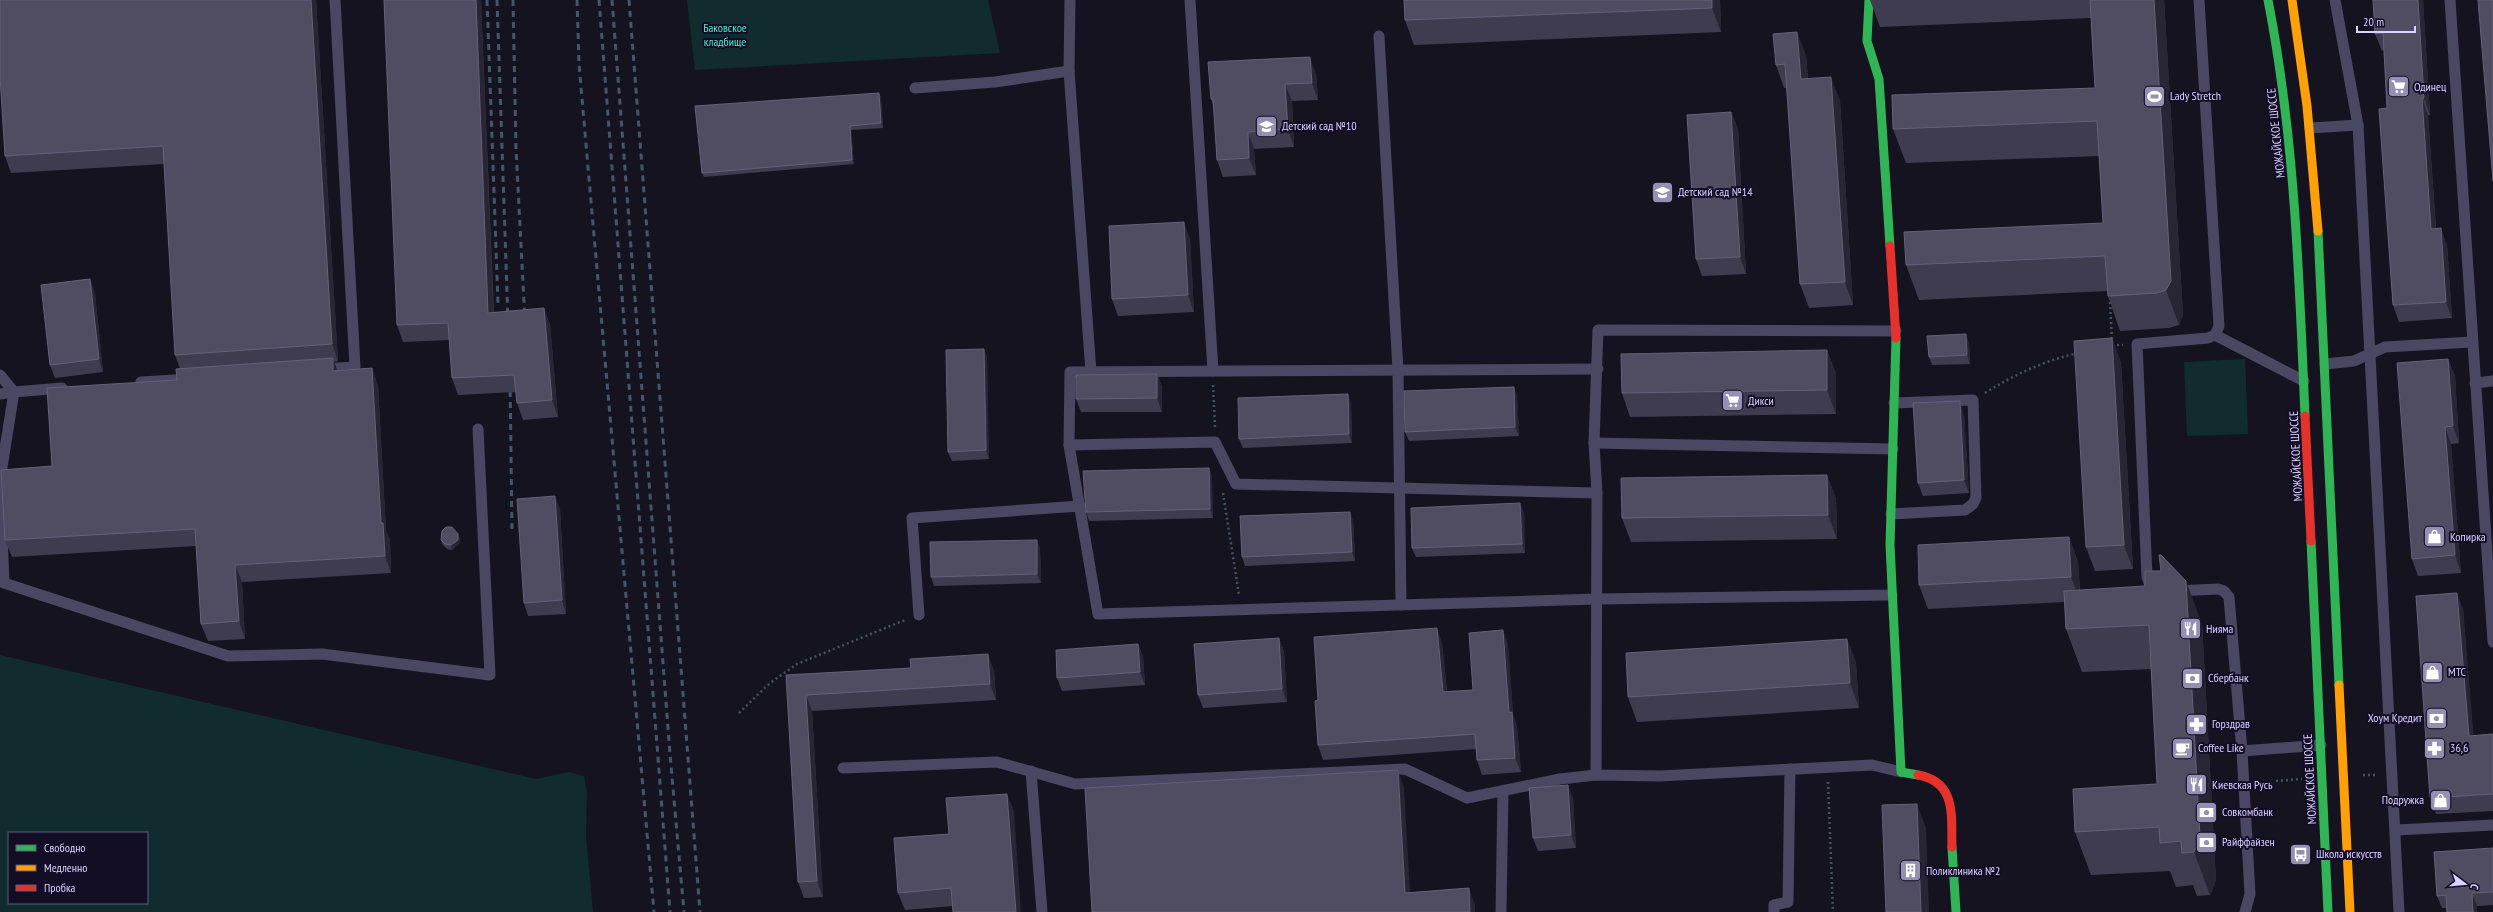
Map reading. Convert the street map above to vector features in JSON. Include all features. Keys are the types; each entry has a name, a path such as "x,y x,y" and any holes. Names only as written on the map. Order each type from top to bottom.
{"main road":[{"path":"1869,0 1867,41 1879,79 1885,110 1895,247 1896,331 1891,514 1892,595 1901,772 1933,780 1942,785 1950,802 1956,912"},
{"name":"МОЖАЙСКОЕ ШОССЕ","path":"2268,0 2286,102 2291,156 2304,381 2328,912"},
{"path":"2292,0 2310,128 2325,364 2350,912"}],"lane":[{"path":"307,370 355,367 335,0"},
{"path":"1070,0 1069,71 1091,372"},
{"path":"1190,0 1213,371"},
{"path":"2199,0 2219,326 2215,335 2208,338 2137,344 2147,577 2150,587 2162,592 2218,589 2224,590 2229,597 2242,751 2250,894 2245,912"},
{"path":"2335,0 2358,125 2369,354 2396,830 2399,912"},
{"path":"2450,0 2493,642"},
{"path":"1379,36 1398,370 1401,605"},
{"path":"915,88 994,82 1069,71"},
{"path":"2310,128 2358,125"},
{"path":"1596,775 1597,493 1594,443 1598,368 1598,330 1896,331"},
{"path":"2215,335 2304,381"},
{"path":"2325,364 2354,361 2385,347 2472,342"},
{"path":"1598,368 1070,372 1069,445 1098,614 1597,599 1892,595"},
{"path":"0,374 14,392 0,480"},
{"path":"133,383 204,378"},
{"path":"2475,383 2493,381"},
{"path":"0,394 70,388"},
{"path":"1891,514 1965,510 1973,504 1976,498 1973,400 1894,403"},
{"path":"0,486 4,583 228,656 322,654 490,675 478,429"},
{"path":"1069,445 1215,442 1236,484 1597,493"},
{"path":"1594,443 1893,449"},
{"path":"919,615 912,518 1080,506"},
{"path":"2242,751 2321,745"},
{"path":"843,768 997,762 1075,784 1405,769 1467,798 1560,779 1596,775 1660,776 1872,765 1901,772"},
{"path":"1774,912 1774,905 1788,902 1790,769"},
{"path":"1031,772 1042,912"},
{"path":"1501,912 1503,790"},
{"path":"2396,830 2493,825"}],"path":[{"path":"2110,300 2113,345"},
{"path":"2105,347 2113,345 2137,344"},
{"path":"1973,400 2011,377 2054,359 2083,352"},
{"path":"738,714 770,683 797,664 919,615"},
{"path":"1827,767 1833,912"}],"green space":[{"name":"Баковское кладбище","path":"687,0 988,0 1000,53 695,70"},
{"path":"2245,359 2248,434 2187,436 2184,362"},
{"path":"0,655 536,779 569,772 584,776 587,792 586,836 593,912 0,912"}],"building":[{"path":"0,0 311,0 332,344 175,355 163,146 5,156 0,76"},
{"path":"384,0 476,0 488,313 544,308 552,400 517,403 514,375 452,378 448,323 397,325"},
{"path":"1404,0 1712,0 1712,8 1405,20"},
{"path":"2090,0 2154,0 2171,281 2166,290 2157,293 2108,296 2105,256 1906,265 1904,232 2103,223 2097,121 1893,129 1892,95 2095,88"},
{"path":"2373,0 2418,0 2424,98 2422,98 2431,229 2441,228 2446,302 2393,305 2379,109 2387,108 2383,33 2375,34"},
{"path":"2478,0 2493,0 2493,181"},
{"path":"1797,32 1801,79 1831,77 1845,282 1800,284 1785,64 1776,65 1773,34"},
{"path":"1310,57 1312,83 1285,84 1288,129 1248,132 1249,158 1217,160 1213,99 1211,99 1208,62"},
{"path":"879,93 881,123 850,126 852,160 702,173 695,106"},
{"path":"1731,112 1740,257 1696,259 1687,115"},
{"path":"1184,222 1188,295 1112,299 1109,226"},
{"path":"90,279 99,359 50,365 41,285"},
{"path":"1966,334 1967,355 1929,357 1927,336"},
{"path":"2112,338 2124,545 2086,547 2074,341"},
{"path":"984,349 986,450 948,452 946,350"},
{"path":"1827,350 1827,390 1622,393 1621,354"},
{"path":"333,358 333,371 372,368 381,523 383,523 385,556 235,565 239,621 201,624 195,529 5,540 1,470 52,466 47,388 177,380 176,369"},
{"path":"2448,359 2453,426 2445,427 2455,555 2412,559 2397,363"},
{"path":"1157,374 1157,398 1076,399 1076,375"},
{"path":"1514,387 1515,427 1405,432 1404,391"},
{"path":"1348,394 1349,434 1239,439 1238,398"},
{"path":"1960,401 1964,480 1918,483 1913,403"},
{"path":"1209,468 1210,509 1086,512 1083,471"},
{"path":"1827,475 1828,515 1622,518 1621,478"},
{"path":"555,496 562,600 524,603 517,499"},
{"path":"1520,503 1522,544 1412,548 1411,508"},
{"path":"1350,512 1352,552 1242,557 1240,516"},
{"path":"446,527 452,527 458,534 458,540 451,545 445,544 441,540 442,531"},
{"path":"2069,537 2071,577 1919,585 1918,545"},
{"path":"1037,540 1037,574 931,577 930,542"},
{"path":"2159,555 2161,555 2186,581 2200,837 2194,852 2182,853 2181,841 2160,843 2159,827 2075,832 2073,789 2157,784 2149,625 2066,629 2064,591 2145,586 2145,571 2161,571"},
{"path":"2457,593 2469,736 2493,734 2493,794 2430,798 2416,596"},
{"path":"1437,628 1443,692 1473,690 1469,633 1503,630 1509,713 1512,712 1515,758 1477,760 1475,734 1318,745 1315,701 1318,700 1314,637"},
{"path":"1279,638 1282,689 1198,695 1194,644"},
{"path":"1847,639 1850,683 1628,697 1626,653"},
{"path":"1138,644 1140,672 1057,678 1056,650"},
{"path":"988,654 990,684 806,695 817,881 798,882 786,675 911,668 910,659"},
{"path":"1398,770 1405,893 1469,888 1470,912 1092,912 1085,788"},
{"path":"1568,785 1571,835 1533,838 1529,788"},
{"path":"1007,794 1016,912 953,912 951,888 898,893 894,838 949,834 946,798"},
{"name":"Поликлиника №2","path":"1917,804 1921,912 1886,912 1882,805"},
{"path":"2493,848 2493,892 2472,893 2473,912 2447,912 2446,895 2437,896 2434,852"}],"railway":[{"path":"487,0 498,303"},
{"path":"497,0 508,322"},
{"path":"513,0 516,149 525,322"},
{"path":"577,0 579,64 654,912"},
{"path":"599,0 670,912"},
{"path":"612,0 670,754 684,912"},
{"path":"629,0 700,912"},
{"path":"510,380 512,530"}],"traffic: fast":[{"path":"1869,0 1867,41 1879,79 1890,246"},
{"path":"2268,0 2277,52 2290,155 2298,259 2305,416"},
{"path":"2318,231 2339,685"},
{"path":"1896,338 1890,545 1901,772 1918,775"},
{"path":"2311,541 2328,912"},
{"path":"1952,847 1956,912"}],"traffic: slow":[{"path":"2292,0 2307,106 2318,231"},
{"path":"2339,685 2350,912"}],"traffic: jam":[{"path":"1890,246 1896,338"},
{"path":"2305,416 2311,541"},
{"path":"1918,775 1931,779 1940,785 1946,793 1951,812 1952,847"}],"place":[{"name":"Одинец","path":"2398,87"},
{"name":"Lady Stretch","path":"2155,96"},
{"name":"Детский сад №10","path":"1267,126"},
{"name":"Детский сад №14","path":"1662,192"},
{"name":"Дикси","path":"1732,401"},
{"name":"Копирка","path":"2434,537"},
{"name":"Нияма","path":"2190,629"},
{"name":"МТС","path":"2433,672"},
{"name":"Сбербанк","path":"2192,678"},
{"name":"Хоум Кредит","path":"2437,718"},
{"name":"Горздрав","path":"2197,724"},
{"name":"Coffee Like","path":"2183,748"},
{"name":"36,6","path":"2435,748"},
{"name":"Киевская Русь","path":"2197,785"},
{"name":"Подружка","path":"2440,800"},
{"name":"Совкомбанк","path":"2206,812"},
{"name":"Райффайзен","path":"2206,842"},
{"name":"Школа искусств","path":"2300,854"},
{"name":"Поликлиника №2","path":"1910,871"}]}
